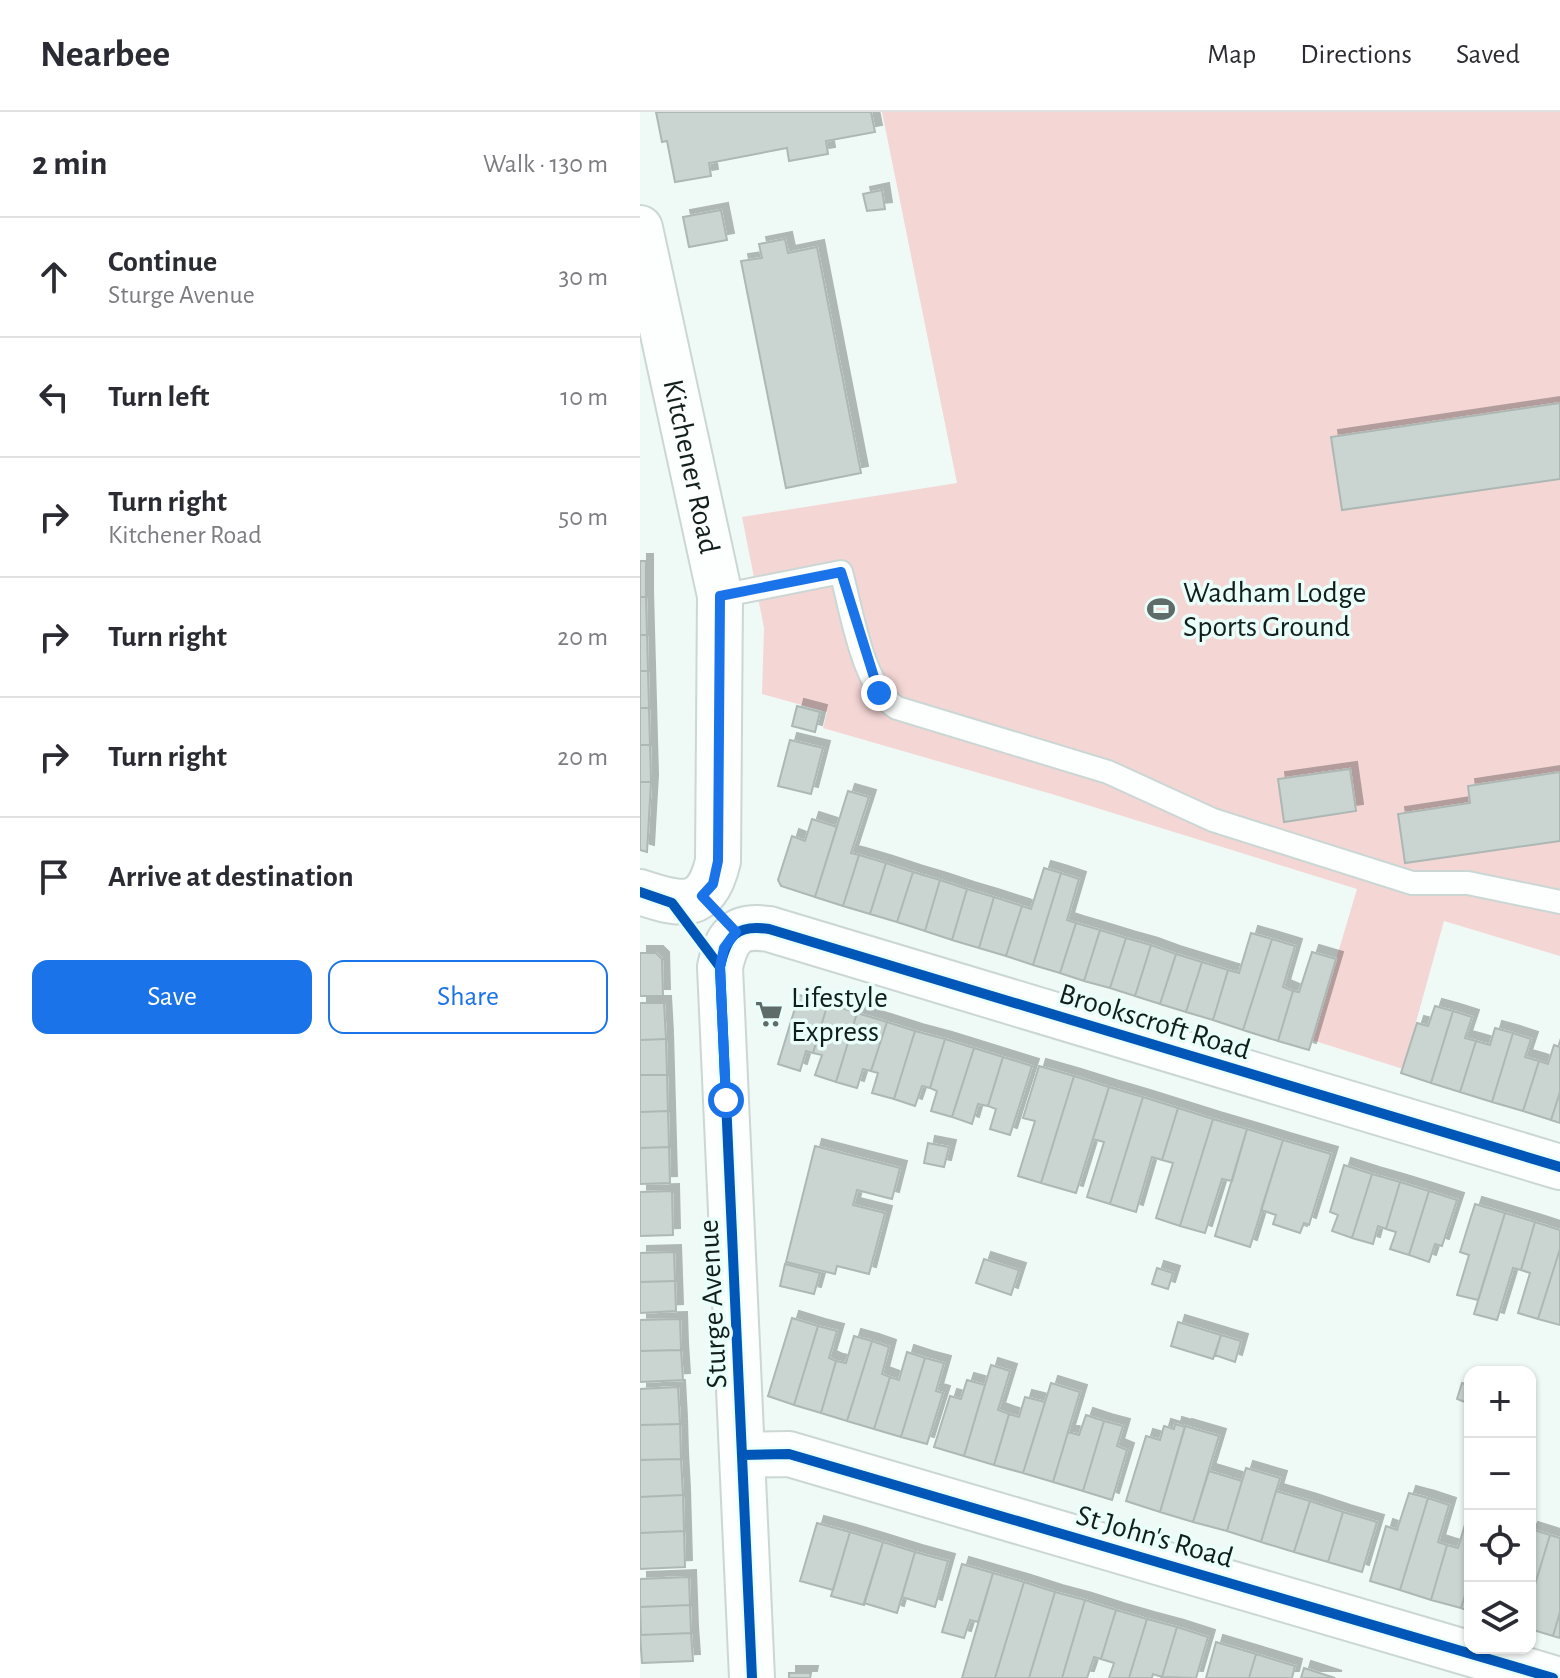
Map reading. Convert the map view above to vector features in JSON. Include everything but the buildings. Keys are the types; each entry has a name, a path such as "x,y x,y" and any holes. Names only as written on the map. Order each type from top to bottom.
{"street":[{"name":"Kitchener Road","path":"640,228 720,596 718,861 713,884 702,896"},
{"path":"640,892 672,903 690,902 702,896"},
{"name":"Brookscroft Road","path":"736,932 751,926 769,929 1560,1167"},
{"name":"Sturge Avenue","path":"736,932 724,948 720,967 752,1678"},
{"name":"St John's Road","path":"742,1455 789,1454 1553,1678"}],"lane":[{"path":"720,596 841,572 873,683 886,701 897,708 1108,772 1213,820 1412,883 1468,883 1560,902"},
{"path":"702,896 736,932"}],"shaded area":[{"name":"Wadham Lodge Sports Ground","path":"882,112 1560,112 1560,956 1444,921 1403,1069 1312,1040 1357,889 1055,795 823,728 827,712 762,694 764,628 742,517 957,483"}],"cycle path":[{"path":"640,892 672,903 720,967"},
{"path":"752,1678 720,967 726,947 735,934 748,928 769,929 1560,1167"},
{"path":"742,1455 789,1454 1553,1678"}],"place":[{"name":"Wadham Lodge Sports Ground","path":"1161,609"},
{"name":"Lifestyle Express","path":"769,1014"}],"route":[{"path":"726,1100 720,967 724,948 736,932 702,896 713,884 718,861 720,596 841,572 873,683 879,693"}]}
